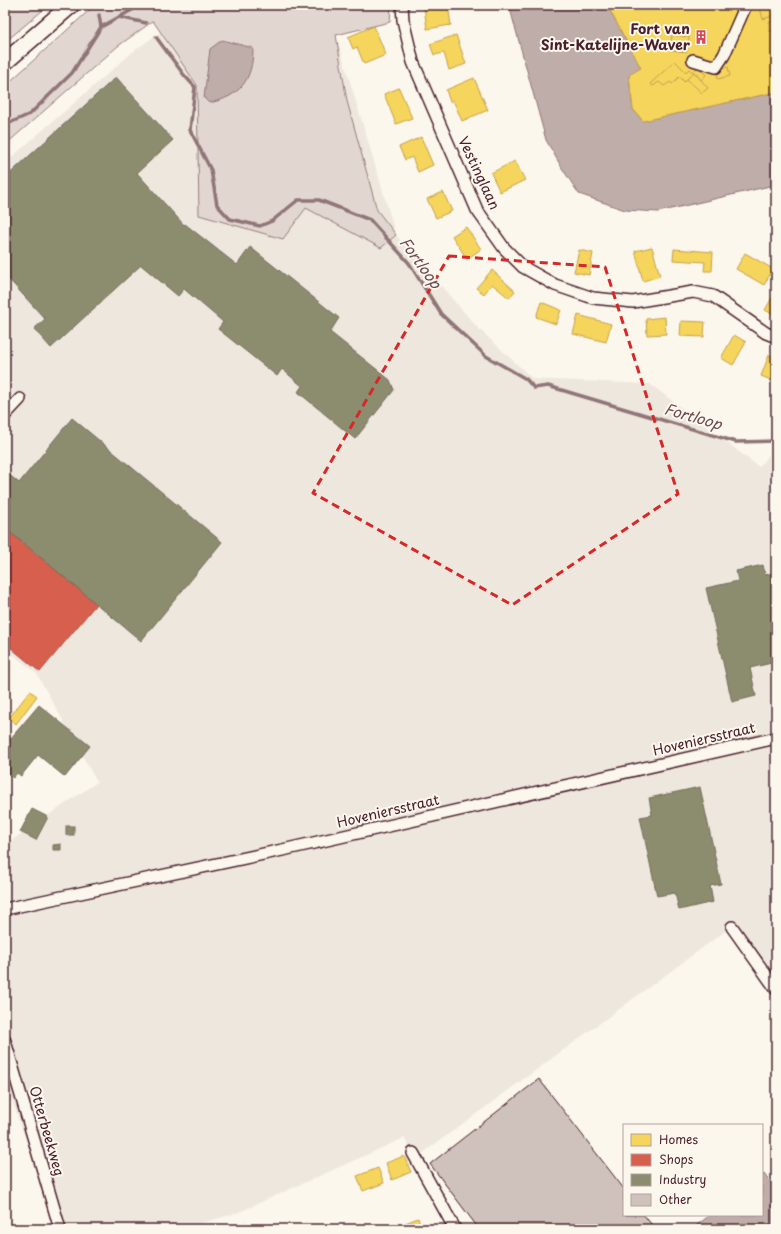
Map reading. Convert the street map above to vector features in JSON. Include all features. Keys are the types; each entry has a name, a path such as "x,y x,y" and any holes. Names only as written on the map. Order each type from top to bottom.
{"main road":[{"path":"5,62 71,5"}],"street":[{"name":"Vestinglaan","path":"402,5 403,20 413,62 477,210 504,248 523,267 555,286 593,298 633,302 694,292 713,296 766,333 776,338"},
{"path":"693,60 716,67 724,55 746,5"},
{"path":"5,414 20,399"},
{"name":"Hoveniersstraat","path":"5,909 295,847 776,738"},
{"path":"732,926 776,989"},
{"name":"Otterbeekweg","path":"5,1041 60,1229"},
{"path":"413,1153 455,1229"}],"highlighted area":[{"path":"449,256 605,267 678,494 512,605 313,493"}],"shaded area":[{"path":"5,5 49,5 5,42"},
{"path":"95,5 391,5 390,22 336,35 347,101 377,210 396,235 381,248 306,208 283,239 199,215 197,85 153,21 118,46 5,145 5,86"},
{"path":"391,5 390,22 336,35 396,235 478,328 533,379 650,384 759,467 776,447 776,965 764,971 731,927 416,1158 404,1138 237,1213 181,1229 58,1229 5,1081 5,845 97,782 37,674 5,648 5,163 135,50 162,31"},
{"path":"509,5 607,5 641,68 629,76 633,109 643,121 776,92 776,189 774,185 658,212 625,210 579,194 546,140"},
{"path":"222,40 253,48 250,69 243,85 237,91 220,100 209,103 204,98 210,49"},
{"path":"763,1174 776,1189 776,1229 692,1229 709,1216 763,1216"}],"building: Homes":[{"path":"448,5 451,25 427,29 424,7"},
{"name":"Fort van Sint-Katelijne-Waver","path":"607,5 776,5 776,92 643,121 633,109 629,75 641,68"},
{"path":"775,5 776,15 763,19 760,8"},
{"path":"769,22 776,22 776,31 769,31"},
{"path":"374,26 386,55 364,64 357,47 353,49 348,37"},
{"path":"456,35 466,64 449,70 444,53 434,55 430,44"},
{"path":"672,35 689,37 687,52 670,50"},
{"path":"675,61 686,72 689,69 693,72 698,67 706,75 701,80 694,72 684,82 680,76 672,84 670,82 664,86 659,82 653,86 650,84"},
{"path":"728,67 730,76 718,79 716,70"},
{"path":"694,72 708,88 702,93 687,79"},
{"path":"474,78 488,110 462,121 453,100 450,102 446,90"},
{"path":"399,88 412,118 396,124 384,94"},
{"path":"421,137 433,165 418,172 412,157 405,160 399,147"},
{"path":"515,161 525,180 500,192 491,173"},
{"path":"443,192 452,211 436,218 427,199"},
{"path":"466,227 481,249 467,259 452,236"},
{"path":"652,247 660,276 643,281 635,251"},
{"path":"674,249 713,252 712,271 704,271 705,262 673,260"},
{"path":"579,250 593,253 589,275 574,272"},
{"path":"745,253 773,269 764,285 736,269"},
{"path":"492,270 515,291 509,298 492,284 484,294 476,288"},
{"path":"776,291 776,316 765,310"},
{"path":"541,302 561,310 556,324 536,317"},
{"path":"578,315 611,324 606,342 573,334"},
{"path":"665,317 666,334 647,335 646,319"},
{"path":"681,321 705,322 704,337 680,336"},
{"path":"734,335 746,342 733,365 721,358"},
{"path":"769,355 776,358 776,382 761,376"},
{"path":"30,691 37,696 16,724 9,718"},
{"path":"404,1156 411,1172 392,1180 386,1163"},
{"path":"378,1168 384,1183 363,1191 357,1176"},
{"path":"418,1218 422,1229 402,1229 400,1225"}],"building: Shops":[{"path":"5,528 97,603 40,672 5,643"}],"building: Industry":[{"path":"116,77 173,140 137,173 184,225 185,224 237,265 250,247 339,318 330,332 390,380 394,390 355,439 298,392 302,386 282,369 277,376 218,329 223,322 184,289 178,296 141,265 51,348 34,329 45,319 5,275 5,178"},
{"path":"72,418 222,542 141,641 5,528 6,472 19,483"},
{"path":"763,565 765,575 776,572 776,662 750,668 756,696 732,702 706,588 738,581 736,571"},
{"path":"39,705 90,746 65,777 38,755 21,776 17,773 13,778 5,771 5,745"},
{"path":"700,787 721,884 710,886 713,902 679,910 675,893 657,896 640,817 652,815 649,798"},
{"path":"32,809 48,817 36,840 20,832"},
{"path":"66,826 74,826 74,835 66,835"},
{"path":"61,844 61,850 53,850 53,845"}],"building: Other":[{"path":"539,1079 623,1188 623,1216 645,1216 655,1229 479,1229 430,1164"},
{"path":"245,1223 247,1229 226,1229"}],"waterway":[{"path":"5,125 30,114 72,73 101,27 141,5"},
{"path":"99,15 101,27"},
{"name":"Fortloop","path":"119,17 146,23"},
{"name":"Fortloop","path":"156,37 184,75 195,87 190,130 211,170 217,205 230,219 260,226 272,221 298,200 319,200 370,220 409,263 441,314 486,356 526,379 534,388 548,386 736,442 776,441"}],"place":[{"name":"Fort van Sint-Katelijne-Waver","path":"701,37"}]}
